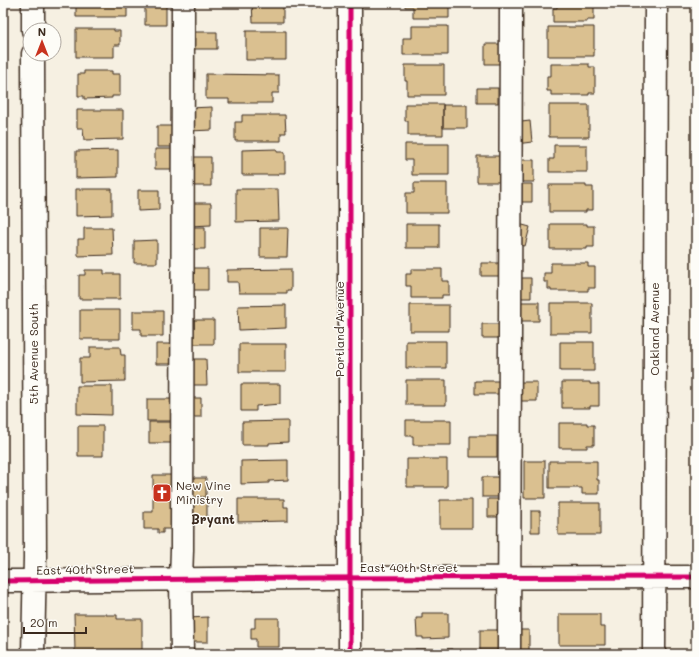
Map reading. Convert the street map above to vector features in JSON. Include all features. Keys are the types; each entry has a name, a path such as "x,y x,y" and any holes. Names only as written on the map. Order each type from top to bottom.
{"street":[{"path":"33,3 33,22"},
{"path":"182,654 183,3"},
{"name":"Portland Avenue","path":"350,3 350,654"},
{"path":"509,654 511,3"},
{"name":"Oakland Avenue","path":"654,654 656,3"},
{"name":"5th Avenue South","path":"33,62 33,654"},
{"name":"East 40th Street","path":"3,580 696,577"}],"building":[{"path":"76,3 127,3 127,17 76,17"},
{"path":"145,3 166,3 166,25 145,25"},
{"path":"252,3 283,3 283,22 253,22"},
{"path":"405,3 449,3 449,18 413,18 413,7 405,7"},
{"path":"557,3 594,3 594,20 587,20 587,22 553,22 553,8 557,8"},
{"path":"412,26 448,26 448,55 403,55 403,38 412,38"},
{"path":"548,27 594,27 594,56 548,56"},
{"path":"76,29 114,29 114,31 120,31 120,45 114,45 114,57 76,57"},
{"path":"246,31 286,31 286,60 246,60"},
{"path":"194,32 217,32 217,49 194,49"},
{"path":"485,44 500,44 500,64 485,64"},
{"path":"551,64 589,64 589,67 595,67 595,93 589,93 589,95 551,95 551,91 547,91 547,76 551,76"},
{"path":"405,65 444,65 444,95 407,95"},
{"path":"84,71 112,71 112,74 120,74 120,96 112,96 112,98 84,99 84,96 78,96 78,74 84,74"},
{"path":"206,74 279,75 279,93 272,93 272,103 229,103 229,99 206,99"},
{"path":"477,88 498,88 498,103 477,103"},
{"path":"405,104 443,104 443,135 408,135 408,121 405,121"},
{"path":"443,105 467,105 467,128 443,128"},
{"path":"549,105 589,105 589,137 549,137"},
{"path":"212,107 212,130 189,131 189,108"},
{"path":"77,110 123,110 123,139 84,140 83,128 77,128"},
{"path":"242,115 285,115 286,133 281,133 281,141 235,141 235,122 242,122"},
{"path":"530,121 532,142 516,144 513,123"},
{"path":"157,126 172,126 172,147 157,147"},
{"path":"405,144 449,144 449,175 412,175 412,160 405,160"},
{"path":"554,145 587,145 587,172 549,172 549,159 554,159"},
{"path":"155,149 172,149 172,169 155,169"},
{"path":"277,149 277,152 285,152 285,173 278,173 278,175 242,175 242,150"},
{"path":"118,150 118,177 76,178 76,151"},
{"path":"477,156 500,156 500,182 477,182"},
{"path":"189,157 211,157 211,186 189,186"},
{"path":"514,160 534,160 534,182 514,182"},
{"path":"414,183 447,183 447,213 406,213 406,193 414,193"},
{"path":"514,184 532,184 532,202 514,202"},
{"path":"549,185 586,185 586,187 593,187 593,210 586,210 586,212 549,212"},
{"path":"76,189 112,189 112,215 76,216"},
{"path":"236,189 278,189 279,221 236,222"},
{"path":"138,190 159,190 159,210 138,211"},
{"path":"190,203 211,203 211,225 190,226"},
{"path":"406,224 439,224 439,248 406,248"},
{"path":"519,224 530,227 525,246 513,243"},
{"path":"550,224 587,224 587,226 594,226 594,247 587,247 587,249 550,249"},
{"path":"183,227 205,227 205,249 184,249"},
{"path":"84,228 112,228 113,255 78,256 78,239 84,239"},
{"path":"260,228 288,228 287,257 260,257"},
{"path":"157,240 157,263 134,263 134,241"},
{"path":"481,263 499,263 499,276 481,276"},
{"path":"551,263 588,263 588,267 595,267 595,288 588,288 588,291 551,291 551,289 548,289 548,282 544,282 544,273 551,273"},
{"path":"188,268 208,268 208,290 188,290"},
{"path":"291,269 291,290 287,290 287,293 239,293 238,282 227,282 227,270"},
{"path":"411,269 442,269 442,281 449,281 449,295 442,295 442,298 411,298 411,286 406,286 406,274 411,274"},
{"path":"85,270 104,270 104,274 120,274 120,299 79,299 79,275 85,275"},
{"path":"515,278 531,278 531,298 515,298"},
{"path":"520,302 539,302 539,321 520,321"},
{"path":"550,303 592,303 592,333 550,333"},
{"path":"286,305 286,328 239,330 238,306"},
{"path":"410,305 449,305 449,331 410,331"},
{"path":"80,310 120,310 120,339 80,339"},
{"path":"133,311 163,311 163,336 141,336 141,329 133,329"},
{"path":"192,320 214,320 214,344 193,344"},
{"path":"482,324 501,324 501,338 482,338"},
{"path":"406,341 446,341 446,368 406,368"},
{"path":"560,342 594,342 594,371 560,371"},
{"path":"156,344 173,344 172,364 156,364"},
{"path":"239,344 286,344 286,372 239,372"},
{"path":"90,347 120,347 121,355 125,355 125,381 80,382 80,358 90,358"},
{"path":"187,359 206,359 207,385 187,385"},
{"path":"406,380 446,380 446,405 406,405"},
{"path":"475,381 500,381 500,394 475,394"},
{"path":"518,382 537,382 537,401 518,401"},
{"path":"562,382 590,382 590,384 599,384 599,406 590,406 590,408 562,408"},
{"path":"241,384 280,384 280,404 256,406 256,411 241,411"},
{"path":"77,386 112,386 112,415 77,414"},
{"path":"184,398 201,398 201,417 184,417"},
{"path":"147,399 171,399 171,421 147,421"},
{"path":"406,420 451,420 451,445 413,445 413,436 406,436"},
{"path":"288,421 288,442 269,443 269,445 242,445 242,422"},
{"path":"149,422 172,422 172,443 149,443"},
{"path":"559,423 587,423 587,425 594,425 594,445 587,445 587,448 559,448"},
{"path":"78,426 103,426 103,456 78,456"},
{"path":"470,436 497,436 497,457 470,457"},
{"path":"407,459 447,459 447,487 407,487"},
{"path":"288,460 288,480 269,481 269,483 241,484 241,461"},
{"path":"524,461 545,461 545,498 524,498"},
{"path":"549,461 597,461 599,494 582,494 582,488 549,488"},
{"name":"New Vine Ministry","path":"153,475 171,475 171,529 163,529 163,533 158,533 158,529 144,529 144,512 153,512"},
{"path":"482,477 500,477 500,497 482,497"},
{"path":"185,478 206,478 206,497 185,497"},
{"path":"185,497 207,498 207,519 184,518"},
{"path":"238,499 284,499 284,507 288,507 288,521 238,522"},
{"path":"488,499 500,499 500,517 488,517"},
{"path":"440,500 472,500 472,528 440,528"},
{"path":"558,503 600,503 600,535 558,535"},
{"path":"531,511 540,511 540,532 531,532"},
{"path":"422,613 448,613 448,638 423,639 423,637 417,637 416,618 422,618"},
{"path":"74,614 106,614 117,615 117,619 142,619 142,650 75,651"},
{"path":"559,614 600,614 600,627 605,627 605,645 559,645"},
{"path":"208,617 208,642 187,642 187,618"},
{"path":"255,618 279,618 279,647 256,647 256,639 251,639 251,628 255,628"},
{"path":"480,630 500,630 500,650 480,650"},
{"path":"515,630 529,630 529,650 515,650"},
{"path":"415,649 453,649 453,654 415,654"}],"cycle path":[{"path":"350,3 350,654"},
{"path":"3,581 307,578 696,577"}],"place":[{"name":"New Vine Ministry","path":"162,493"}],"district":[{"name":"Bryant","path":"213,519"}]}
